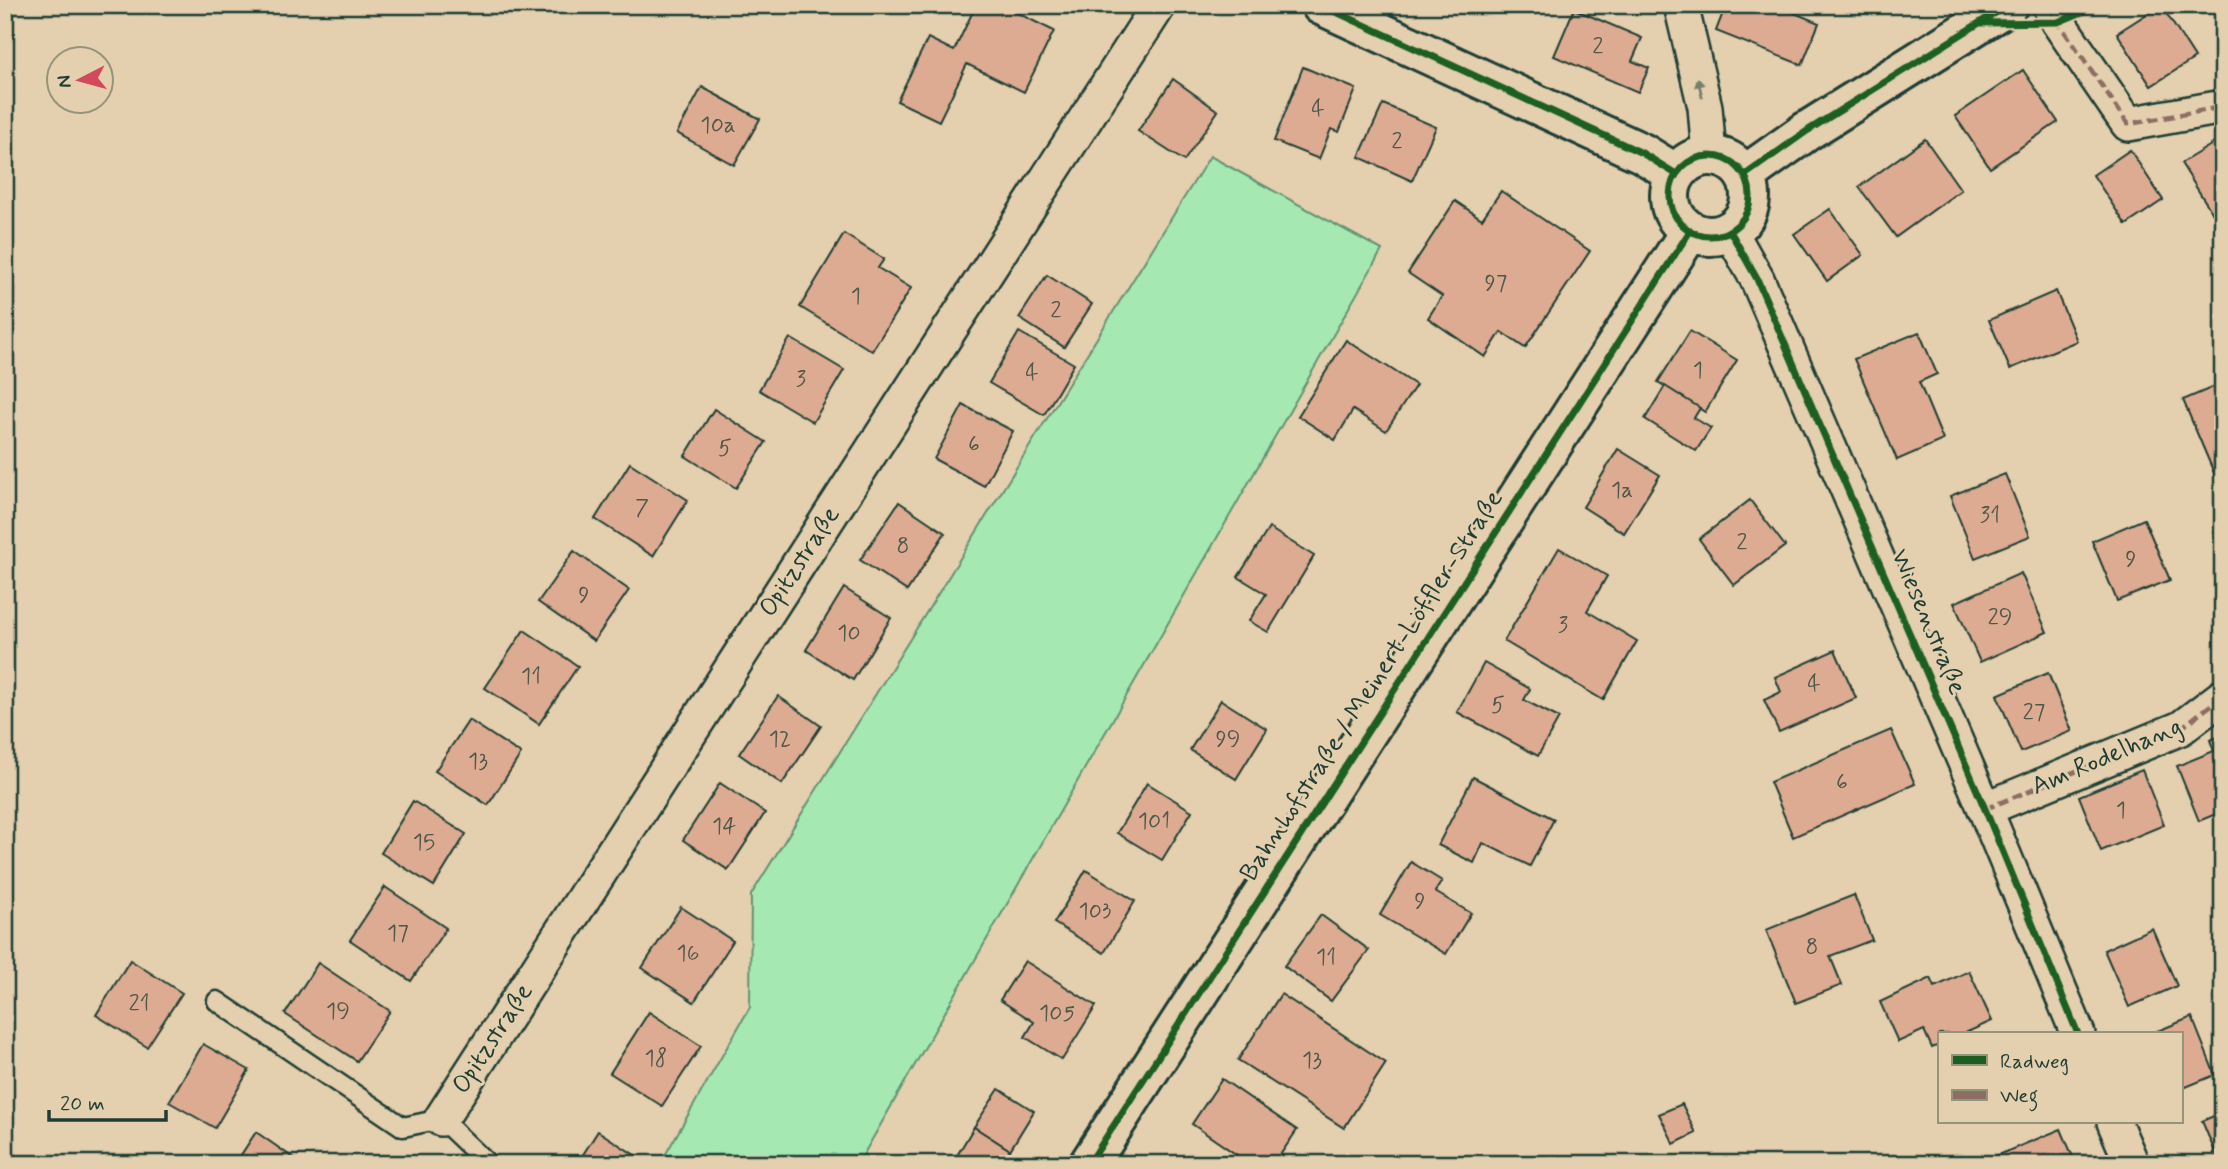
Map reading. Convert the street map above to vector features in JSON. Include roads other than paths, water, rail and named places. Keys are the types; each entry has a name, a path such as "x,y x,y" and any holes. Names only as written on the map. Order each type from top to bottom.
{"street":[{"name":"Opitzstraße","path":"441,1119 1159,5"},
{"path":"1321,5 1642,153 1676,174"},
{"path":"1681,5 1705,107 1709,155"},
{"path":"1745,174 1807,131 2008,5"},
{"path":"2049,5 2128,124 2223,107"},
{"path":"1709,155 1723,157 1745,174 1751,199 1741,223 1718,236 1703,236 1690,231 1678,220 1671,205 1670,189 1676,174 1685,164 1709,155"},
{"name":"Bahnhofstraße / Meinert-Löffler-Straße","path":"1089,1164 1690,231"},
{"name":"Wiesenstraße","path":"1730,231 1757,279 1985,809 2077,1032"},
{"name":"Am Rodelhang","path":"1985,809 2180,728 2223,696"},
{"path":"2115,1124 2132,1164"}],"lane":[{"path":"217,1001 403,1127 441,1119 488,1164"}]}
